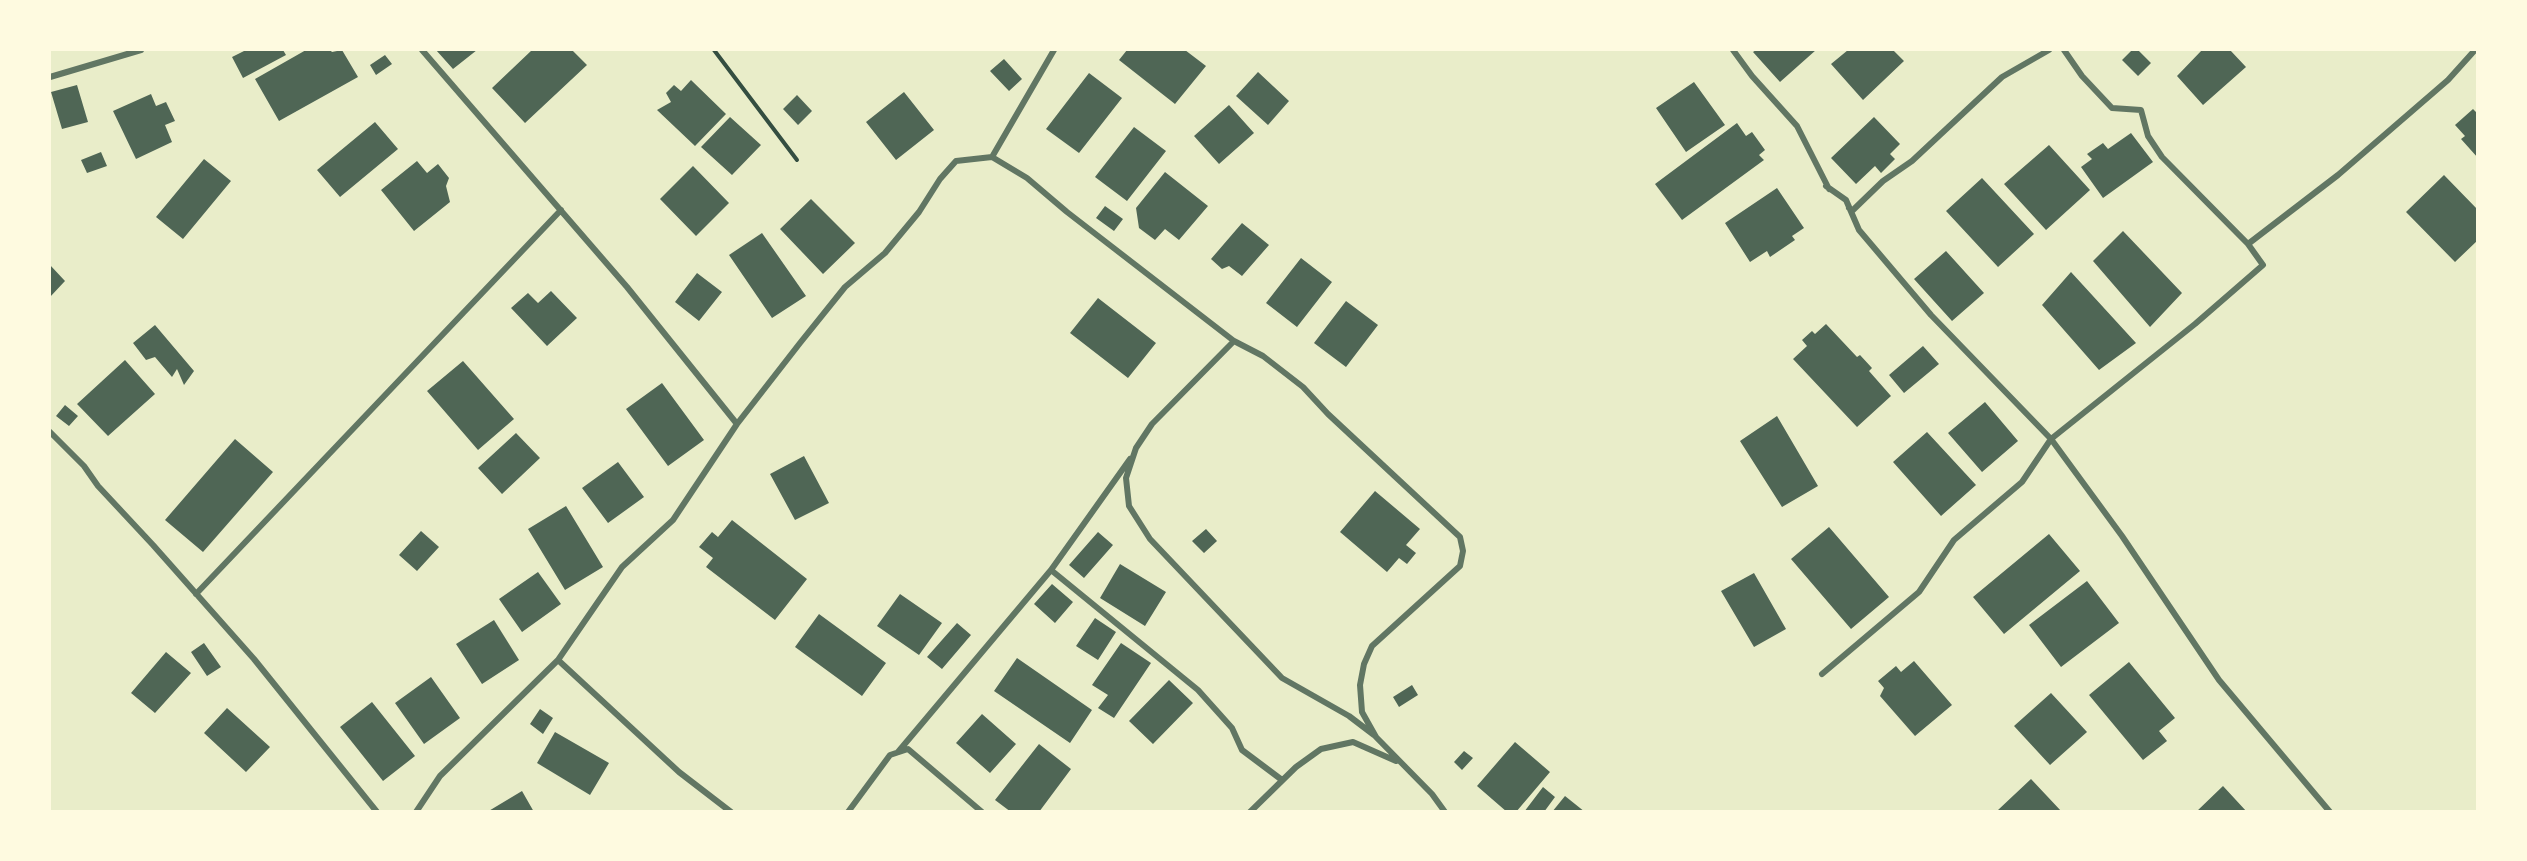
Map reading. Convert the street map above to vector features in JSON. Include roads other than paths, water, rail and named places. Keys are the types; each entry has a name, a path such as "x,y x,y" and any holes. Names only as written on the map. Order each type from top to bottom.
{"street":[{"path":"50,77 141,50"},
{"path":"422,50 627,287 737,424"},
{"path":"992,157 1054,50"},
{"path":"1733,50 1752,76 1797,126 1826,186 1852,211 1883,181 1912,162 2002,77 2049,50"},
{"path":"1822,674 1919,592 1954,540 2022,482 2051,439 2194,324 2263,265 2248,244 2162,157 2148,136 2141,110 2112,108 2082,76 2064,50"},
{"path":"2248,244 2338,175 2448,80 2475,50"},
{"path":"416,812 440,776 558,660 622,567 673,520 737,424 845,287 885,253 919,212 940,179 956,162 992,157 1027,178 1067,212 1234,340 1263,356 1303,387 1328,414 1460,537 1463,551 1460,566 1391,627 1372,646 1368,655 1360,685 1362,712 1376,737"},
{"path":"1826,186 1846,200 1859,230 1931,315 2051,439 2122,536 2220,680 2330,812"},
{"path":"196,594 561,210"},
{"path":"1234,340 1152,424 1136,448 1126,478 1129,506 1150,539 1282,678 1349,716 1376,737 1432,794 1445,812"},
{"path":"50,432 84,466 98,486 153,544 254,659 377,812"},
{"path":"898,752 1051,570 1134,455"},
{"path":"1051,570 1198,690 1232,728 1242,750 1282,780"},
{"path":"558,660 679,772 731,812"},
{"path":"1250,812 1296,767 1321,749 1353,742 1399,762"},
{"path":"848,812 890,754 908,749 982,812"}]}
